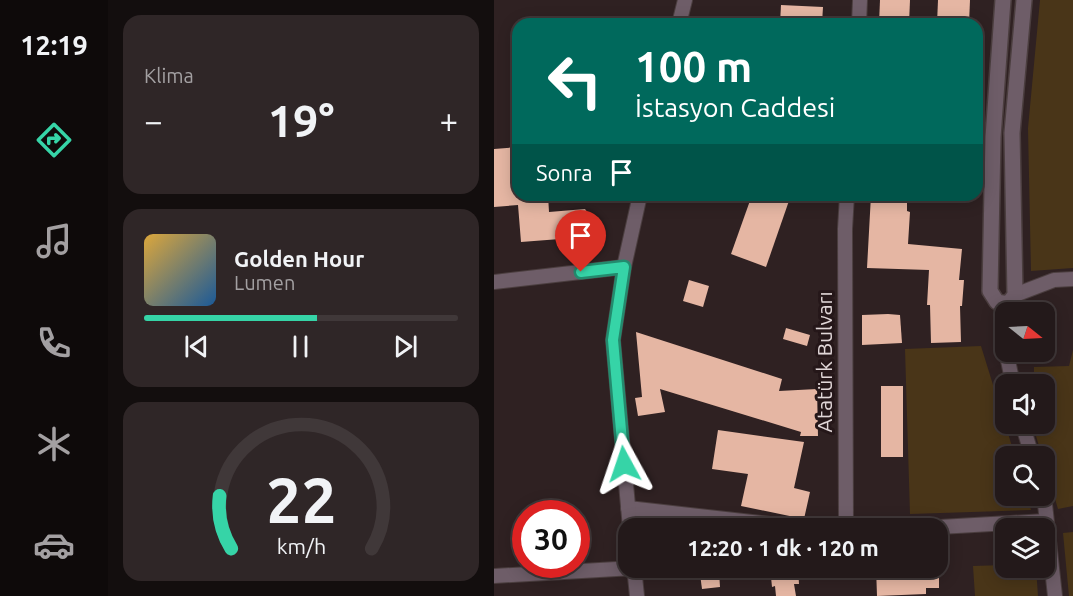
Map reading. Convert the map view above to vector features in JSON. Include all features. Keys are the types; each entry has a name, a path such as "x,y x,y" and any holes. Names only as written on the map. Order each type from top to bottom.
{"street":[{"path":"680,18 685,0"},
{"path":"859,18 860,0"},
{"path":"997,302 990,291 993,137 1003,0"},
{"path":"1010,302 1012,133 1024,0"},
{"path":"629,518 613,340 624,267 639,201"},
{"name":"Atatürk Bulvarı","path":"846,518 847,201"},
{"path":"494,282 624,267"},
{"path":"1014,302 1054,280 1073,279"},
{"path":"628,508 716,518"},
{"path":"948,527 995,524"},
{"path":"494,576 618,568"},
{"path":"635,578 637,596"},
{"path":"1053,578 1055,596"}],"shaded area":[{"path":"1040,0 1073,0 1074,268 1031,271 1028,128"},
{"path":"981,346 995,391 995,434 1008,434 1012,446 995,446 995,506 1030,506 1031,510 910,514 905,349"},
{"path":"1073,350 1073,506 1058,509 1055,499 1055,446 1039,446 1036,434 1055,434 1055,374 1034,374 1034,367 1069,366"},
{"path":"1073,532 1073,596 1069,596 1063,533"},
{"path":"995,565 995,578 1037,578 1038,596 975,596 973,566"}],"building":[{"path":"880,0 910,0 909,18 879,18"},
{"path":"938,0 970,0 969,18 937,18"},
{"path":"781,5 823,7 822,18 780,18"},
{"path":"512,148 512,201 548,201 549,212 585,209 594,222 586,237 521,242 518,205 494,207 494,149"},
{"path":"750,201 789,201 766,267 731,254"},
{"path":"871,201 907,201 907,211 910,212 908,244 962,249 959,280 964,280 962,306 960,306 961,342 931,343 930,305 927,305 929,270 867,268"},
{"path":"689,280 709,286 703,307 683,301"},
{"path":"862,315 900,315 902,343 862,345"},
{"path":"786,328 810,335 807,346 783,339"},
{"path":"636,332 782,379 779,391 817,389 818,436 800,436 801,432 660,389 665,412 638,416 635,398 642,397"},
{"path":"881,386 903,386 903,457 881,457"},
{"path":"718,430 804,442 794,488 810,492 804,518 741,506 748,474 712,469"},
{"path":"701,578 719,578 720,587 702,589"},
{"path":"771,578 799,578 799,584 794,584 796,596 776,596 775,586 772,587"},
{"path":"876,578 922,580 922,578 939,578 939,588 926,588 926,594 877,596"}],"route":[{"path":"581,272 624,267 613,340 624,464"}]}
